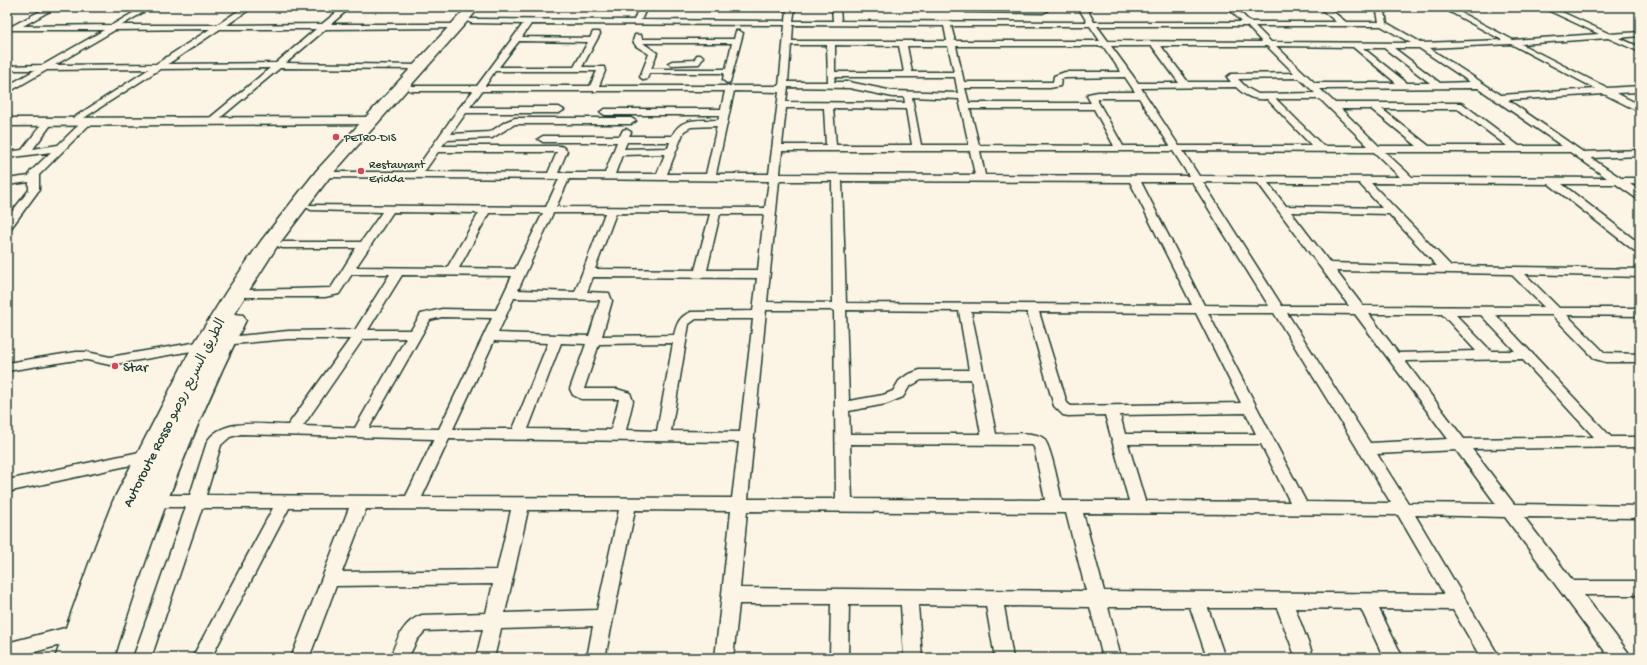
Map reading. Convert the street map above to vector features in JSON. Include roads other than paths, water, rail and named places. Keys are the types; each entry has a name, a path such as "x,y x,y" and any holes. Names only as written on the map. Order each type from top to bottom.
{"highway":[{"name":"Autoroute Rosso الطريق السريع روصو","path":"98,658 121,582 152,501 208,372 214,343 311,207 330,175 370,121 457,26 484,7"},
{"name":"Autoroute Rosso الطريق السريع روصو","path":"71,658 110,544 127,501 149,456 214,343 255,263 330,175 412,88 472,14"}],"street":[{"path":"9,29 53,7"},
{"path":"7,90 148,7"},
{"path":"73,122 249,7"},
{"path":"212,121 347,7"},
{"path":"640,89 653,53 639,44 638,41 643,7"},
{"path":"670,7 791,7 781,105 779,148 770,211 724,658"},
{"path":"836,7 837,24"},
{"path":"1082,7 1105,44 1127,74 1196,179 1366,449 1491,658"},
{"path":"1230,7 1409,180"},
{"path":"1323,7 1345,25"},
{"path":"1380,7 1383,24"},
{"path":"1445,7 1640,109"},
{"path":"1545,7 1640,50"},
{"path":"975,24 968,9 1042,9 1047,24"},
{"path":"472,14 528,22 1249,25 1383,24 1421,46 1480,85 1640,196"},
{"path":"416,176 462,110 517,39 528,22"},
{"path":"577,69 603,22"},
{"path":"710,177 723,124 729,71 741,23"},
{"path":"947,24 981,178"},
{"path":"9,29 113,27 457,26"},
{"path":"787,43 1327,44 1357,46 1421,46 1640,34"},
{"path":"517,39 593,40"},
{"path":"638,41 737,41"},
{"path":"831,43 831,85"},
{"path":"903,43 908,74"},
{"path":"1156,44 1186,86"},
{"path":"1357,46 1404,85"},
{"path":"1386,46 1436,85 1446,95 1517,149"},
{"path":"651,62 696,62 700,57"},
{"path":"7,68 278,65 420,67"},
{"path":"493,69 602,70 593,88"},
{"path":"646,71 729,71"},
{"path":"831,74 958,75"},
{"path":"960,85 1050,85 1057,84 1057,78 1065,75 1127,74"},
{"path":"1301,75 1231,77 1237,84 1254,96 1323,96"},
{"path":"1120,148 1091,98 1094,95 1186,86 1237,84"},
{"path":"412,88 727,89 831,85 856,86 893,94 962,96"},
{"path":"1312,86 1480,85"},
{"path":"537,149 571,88"},
{"path":"586,138 605,112 616,89"},
{"path":"1499,98 1640,89"},
{"path":"908,95 917,148"},
{"path":"1269,97 1321,149"},
{"path":"781,105 909,106"},
{"path":"828,106 831,148"},
{"path":"965,106 1096,106"},
{"path":"1334,106 1460,106"},
{"path":"1373,106 1427,149"},
{"path":"462,110 559,110"},
{"path":"605,112 633,116"},
{"path":"444,137 492,135 498,132 509,122 516,121 598,121 633,116 725,112"},
{"path":"609,177 633,116"},
{"path":"7,122 370,121"},
{"path":"25,153 48,122"},
{"path":"7,226 31,196 34,190 34,174 88,122"},
{"path":"662,177 670,152 680,129 689,124 723,124"},
{"path":"543,139 676,139"},
{"path":"7,155 60,148"},
{"path":"779,148 1571,149"},
{"path":"436,149 555,149 562,151 551,177"},
{"path":"619,152 670,152"},
{"path":"1580,155 1640,153"},
{"path":"330,175 1640,181"},
{"path":"411,503 565,177"},
{"path":"7,182 34,178"},
{"path":"837,178 844,505"},
{"path":"1134,179 1301,508"},
{"path":"1262,180 1621,658"},
{"path":"1362,180 1448,270"},
{"path":"1552,181 1640,250"},
{"path":"311,207 486,210 770,211"},
{"path":"250,294 332,293 338,288 364,245 390,209"},
{"path":"1284,209 1391,211"},
{"path":"451,272 486,210"},
{"path":"580,294 612,210"},
{"path":"700,274 716,210"},
{"path":"1623,236 1640,236"},
{"path":"283,245 364,245"},
{"path":"1328,267 1640,273"},
{"path":"348,270 520,272"},
{"path":"292,431 358,334 398,271"},
{"path":"1515,271 1600,356 1606,358 1640,358"},
{"path":"588,273 764,274"},
{"path":"510,294 599,294 606,298 594,340 577,389 581,394 617,394 625,396 626,400 617,436"},
{"path":"663,436 683,323 687,318 694,315 840,306 1640,312"},
{"path":"964,307 990,440"},
{"path":"1032,308 1062,406 1068,411 1250,408"},
{"path":"1446,311 1487,356"},
{"path":"1486,311 1607,442"},
{"path":"359,433 425,317 435,314 501,314"},
{"path":"7,367 76,356 87,356 110,361 214,343 288,335 415,334"},
{"path":"490,338 594,340 680,339"},
{"path":"518,435 556,339"},
{"path":"1395,357 1526,355"},
{"path":"842,407 886,399 898,394 904,384 912,378 920,375 977,374"},
{"path":"1111,410 1139,507"},
{"path":"142,658 196,501 210,452 214,442 225,433 241,429 359,433 747,437"},
{"path":"842,439 1033,440 1038,442 1041,446 1055,506"},
{"path":"1119,439 1266,439"},
{"path":"1366,449 1460,444 1640,442"},
{"path":"7,486 149,456"},
{"path":"127,501 1055,506 1640,512"},
{"path":"202,658 284,502"},
{"path":"300,658 360,502"},
{"path":"485,658 521,503"},
{"path":"596,658 628,504"},
{"path":"1073,507 1112,658"},
{"path":"331,579 504,577"},
{"path":"1568,588 1640,588"},
{"path":"731,596 1458,602"},
{"path":"839,658 840,597"},
{"path":"909,598 913,658"},
{"path":"994,598 1004,658"},
{"path":"1196,600 1216,658"},
{"path":"1282,601 1305,658"},
{"path":"1366,601 1394,658"},
{"path":"399,658 410,632 415,626 422,623 605,618"},
{"path":"7,651 80,632"}],"place":[{"name":"PETRO-DIS","path":"336,137"},
{"name":"Restaurant Eridda","path":"361,171"},
{"name":"Star","path":"115,366"}]}
